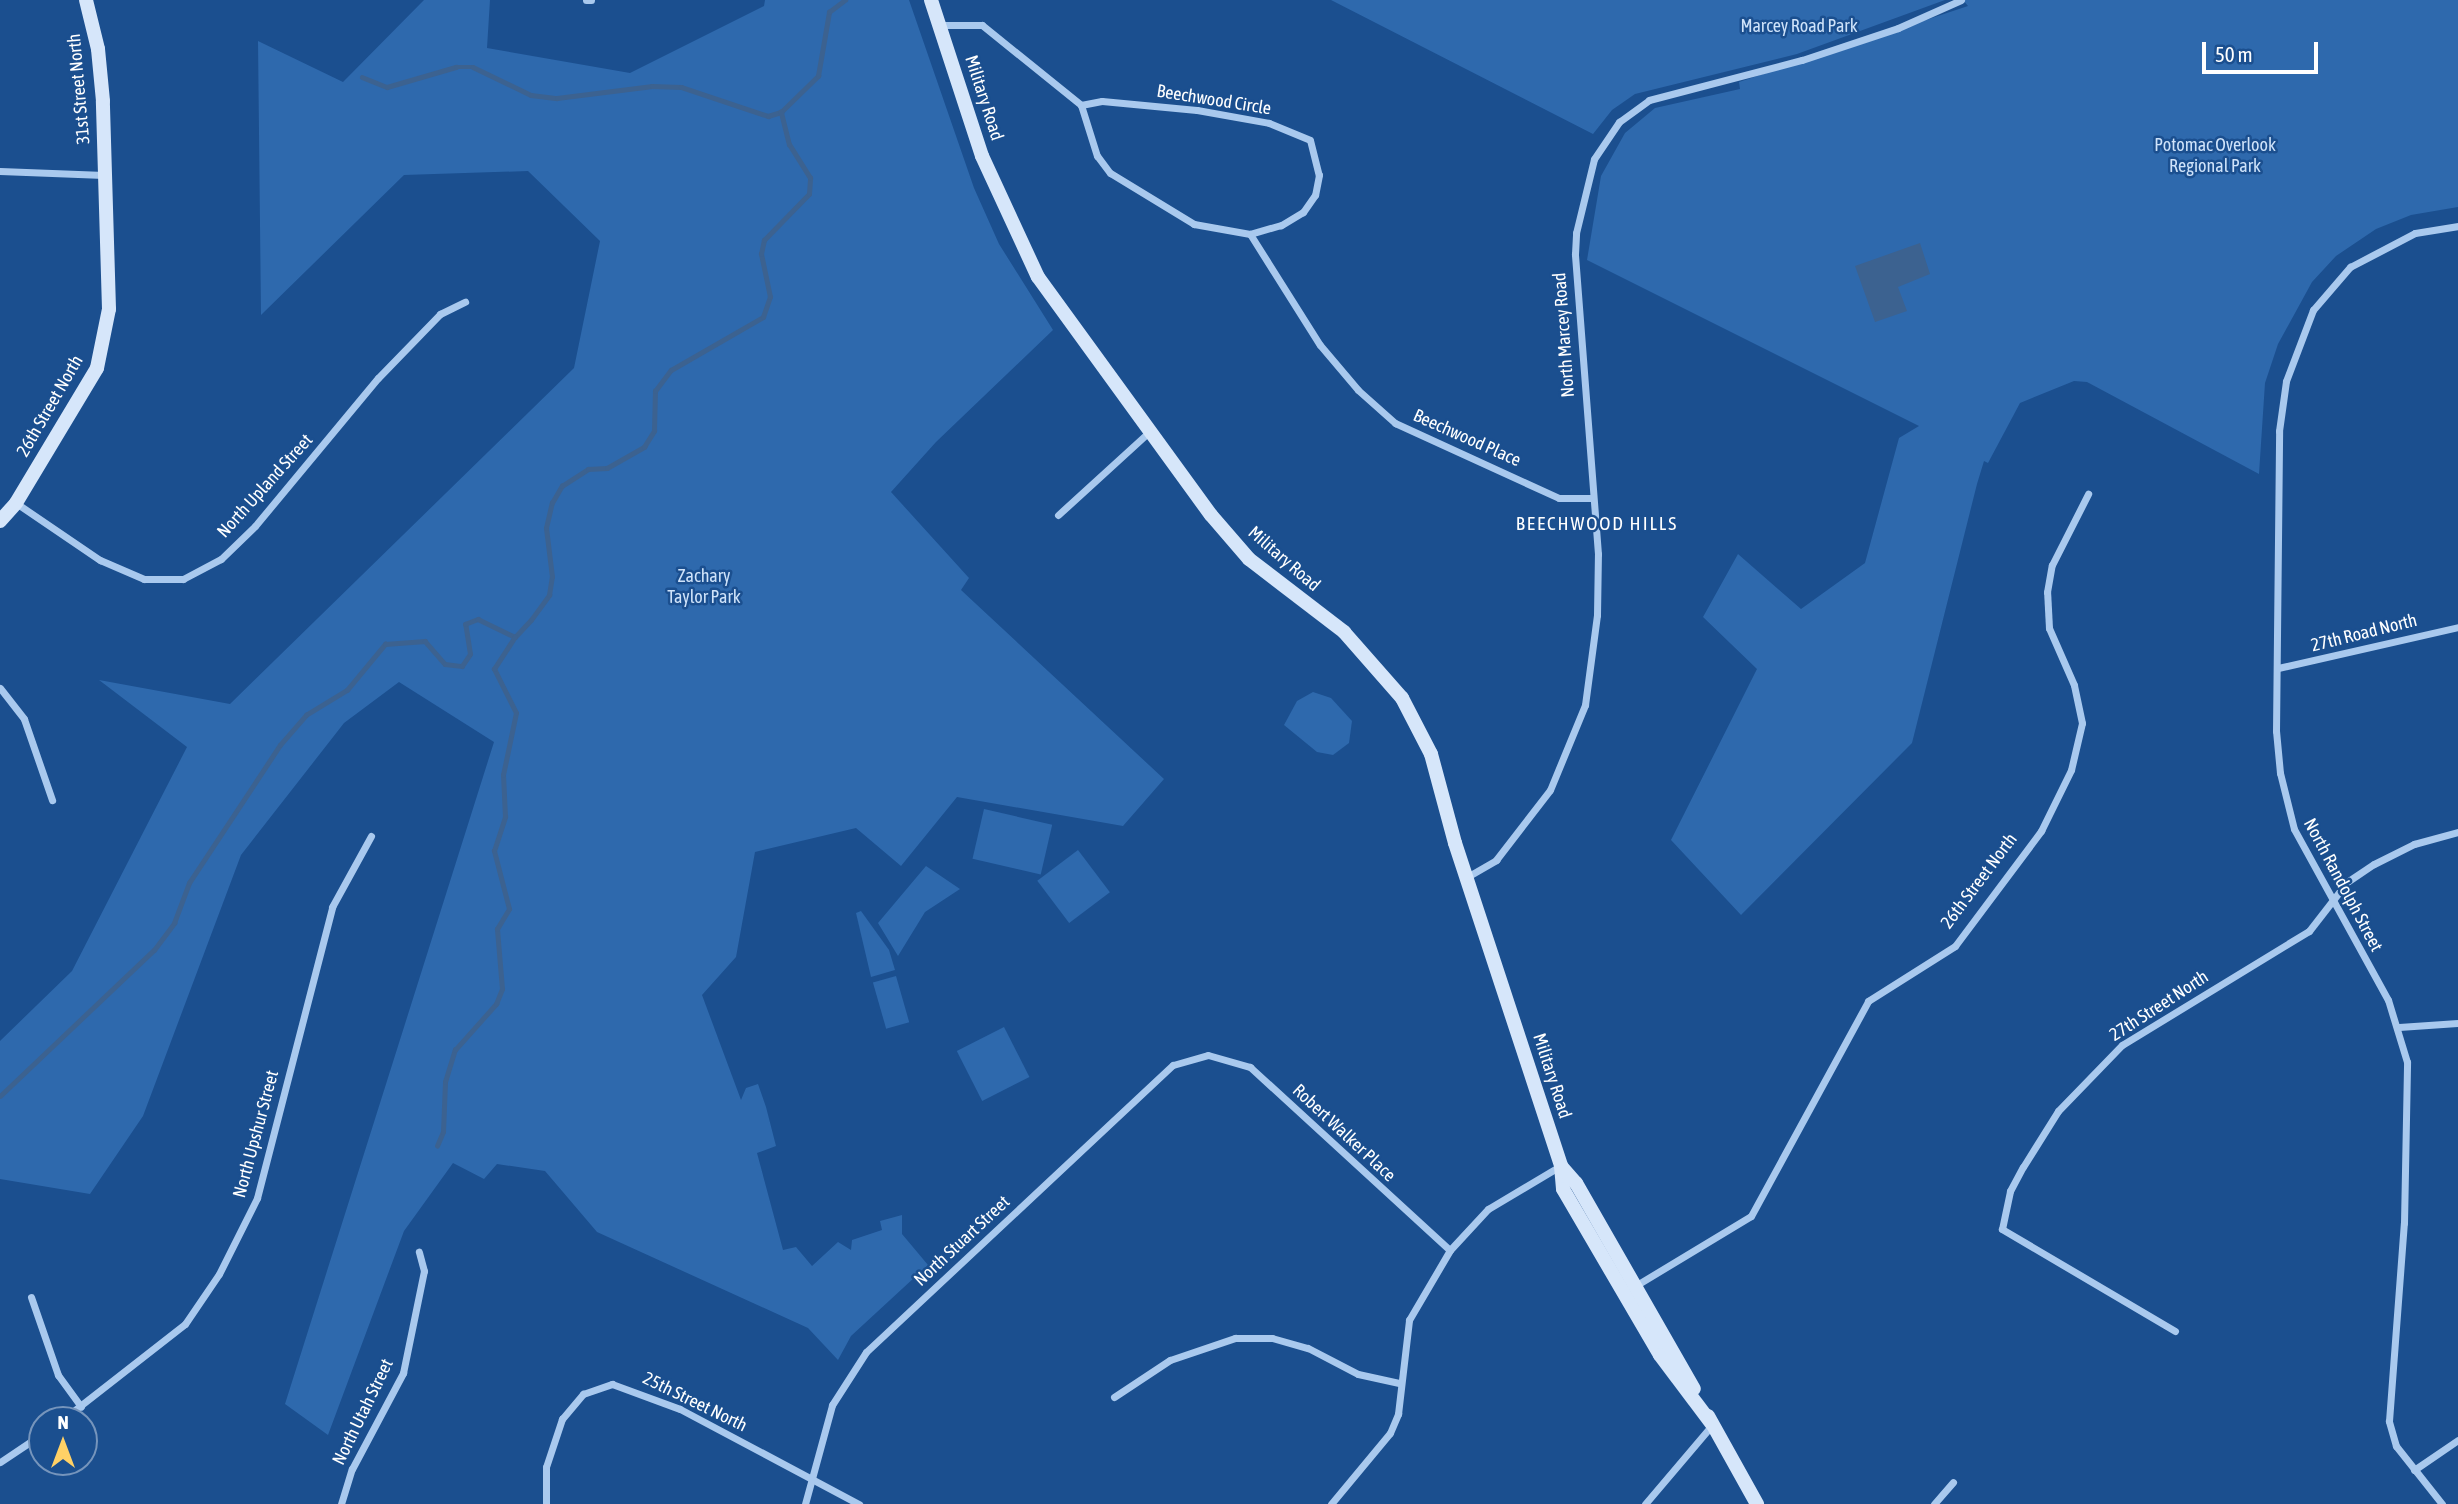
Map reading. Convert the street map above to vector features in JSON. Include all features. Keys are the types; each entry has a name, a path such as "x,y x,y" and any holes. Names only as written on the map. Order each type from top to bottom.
{"main road":[{"name":"31st Street North","path":"86,0 99,62 104,175"},
{"name":"Military Road","path":"931,0 982,156 1038,277 1150,431 1248,559 1344,632 1402,698 1431,754 1466,877 1561,1166 1563,1189 1660,1355 1712,1424"},
{"name":"26th Street North","path":"0,521 16,503 97,368 110,290 104,175"},
{"name":"Military Road","path":"1561,1166 1576,1182 1636,1285 1757,1504"}],"street":[{"name":"North Marcey Road","path":"1466,877 1496,860 1549,790 1573,743 1585,705 1597,615 1594,498 1577,316 1576,233 1594,159 1610,132 1649,100 1802,60 1898,28 1961,0"},
{"path":"940,25 982,25 1081,105"},
{"name":"Beechwood Circle","path":"1102,102 1197,110 1269,123 1310,140 1319,174 1315,195 1292,219 1250,234 1194,224 1110,173 1097,156 1081,105 1102,102"},
{"path":"0,171 104,175"},
{"name":"North Randolph Street","path":"2414,1470 2396,1446 2389,1421 2410,1100 2399,1027 2333,898 2308,859 2287,805 2276,731 2279,431 2286,380 2313,310 2350,267 2415,233 2458,226"},
{"name":"Beechwood Place","path":"1250,234 1320,345 1358,390 1395,423 1559,498 1594,498"},
{"name":"North Upland Street","path":"16,503 100,560 144,579 183,579 221,559 255,526 378,379 440,314 465,302"},
{"path":"1058,515 1150,431"},
{"name":"26th Street North","path":"1622,1294 1751,1216 1868,1001 1955,946 2041,831 2071,770 2082,723 2074,685 2049,628 2047,592 2052,565 2088,494"},
{"name":"27th Road North","path":"2278,668 2458,627"},
{"path":"0,688 24,719 52,800"},
{"name":"27th Street North","path":"2175,1331 2002,1229 2010,1191 2041,1135 2091,1073 2143,1032 2309,931 2347,882 2374,864 2414,844 2458,832"},
{"name":"North Upshur Street","path":"81,1406 185,1324 219,1274 257,1198 332,907 371,835"},
{"path":"2399,1027 2458,1023"},
{"name":"Robert Walker Place","path":"1208,1055 1250,1067 1450,1250"},
{"name":"North Stuart Street","path":"805,1504 832,1405 866,1352 1173,1065 1208,1055"},
{"path":"1331,1504 1390,1433 1398,1414 1399,1383 1409,1320 1450,1250 1488,1209 1561,1166"},
{"name":"North Utah Street","path":"341,1504 352,1469 403,1373 421,1295 424,1271 419,1252"},
{"path":"31,1297 58,1375 79,1406"},
{"path":"1114,1397 1170,1360 1235,1338 1272,1338 1308,1348 1358,1374 1399,1383"},
{"name":"25th Street North","path":"546,1504 546,1467 562,1419 583,1394 612,1384 680,1409 859,1504"},
{"path":"1645,1504 1712,1424"},
{"path":"2442,1504 2414,1470 2458,1440"},
{"path":"0,1462 28,1443"},
{"path":"1934,1504 1953,1482"}],"green space":[{"name":"Zachary Taylor Park","path":"424,0 490,0 487,48 630,73 764,6 765,0 909,0 974,188 999,244 1053,330 936,442 891,492 969,578 961,590 1164,779 1123,826 957,797 901,866 856,828 755,852 736,957 702,995 741,1100 746,1088 758,1084 766,1107 776,1146 757,1153 783,1250 796,1247 812,1266 838,1242 851,1250 852,1240 882,1230 880,1221 902,1215 902,1234 928,1265 851,1336 838,1360 808,1328 597,1232 545,1171 497,1164 484,1179 453,1163 404,1231 328,1435 285,1404 494,742 399,682 344,723 241,855 143,1116 90,1194 0,1179 0,1041 72,971 187,747 99,680 230,704 574,368 600,241 528,171 404,175 261,315 258,41 343,82"},
{"name":"Marcey Road Park","path":"1331,0 1945,0 1797,54 1635,94 1612,110 1593,134"},
{"name":"Potomac Overlook Regional Park","path":"1963,0 2458,0 2458,207 2411,215 2376,229 2336,256 2312,282 2278,344 2265,383 2259,474 2087,382 2074,381 2020,403 1988,463 1984,461 1912,743 1741,915 1671,840 1757,669 1703,617 1738,554 1801,609 1865,563 1899,438 1919,426 1587,260 1601,176 1625,133 1655,108 1740,89 1739,82 1968,6"},
{"path":"1313,692 1331,698 1352,721 1349,743 1333,755 1317,752 1284,725 1297,701"},
{"path":"984,809 1052,825 1041,874 973,859"},
{"path":"1078,850 1110,892 1069,923 1037,881"},
{"path":"926,866 960,889 925,912 898,956 878,923"},
{"path":"861,911 889,950 895,970 871,977 856,913"},
{"path":"896,976 909,1022 886,1029 873,983"},
{"path":"1004,1027 1029,1077 982,1101 957,1051"}],"shaded area":[{"path":"1920,243 1930,274 1898,287 1907,311 1875,322 1855,266"}],"waterway":[{"path":"362,77 387,87 456,67 473,67 531,95 557,98 652,86 681,87 768,116 781,112 818,76 829,12 845,0"},
{"path":"0,1096 154,950 174,923 189,883 280,745 306,715 347,690 385,644 425,641 445,664 462,666 470,654 465,624 478,619 515,637 531,620 549,595 552,577 546,528 552,503 562,486 588,469 607,468 644,447 654,431 655,391 671,370 763,317 770,297 761,254 764,240 809,194 810,178 789,145 781,112"},
{"path":"437,1146 443,1132 445,1082 455,1050 496,1004 502,989 497,929 509,909 494,851 505,817 503,775 516,713 494,669 515,637"}],"district":[{"name":"BEECHWOOD HILLS","path":"1597,524"}]}
